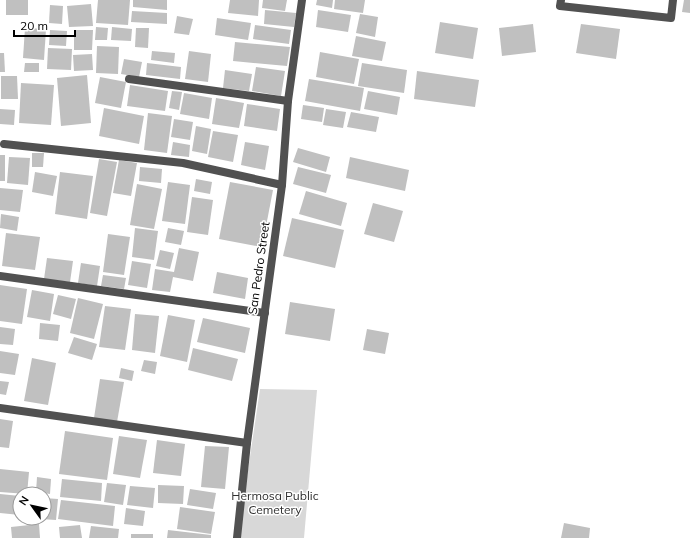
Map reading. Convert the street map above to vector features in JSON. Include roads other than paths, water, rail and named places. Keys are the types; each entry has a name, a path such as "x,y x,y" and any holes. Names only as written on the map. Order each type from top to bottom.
{"street":[{"name":"San Pedro Street","path":"236,538 247,443 282,185 288,101 302,0"},
{"path":"561,0 560,6 671,18 673,0"},
{"path":"129,80 288,101"},
{"path":"4,144 183,163 282,185"},
{"path":"0,276 265,313"},
{"path":"0,408 247,443"}],"park label":[{"name":"Hermosa Public Cemetery","path":"275,503"}]}
